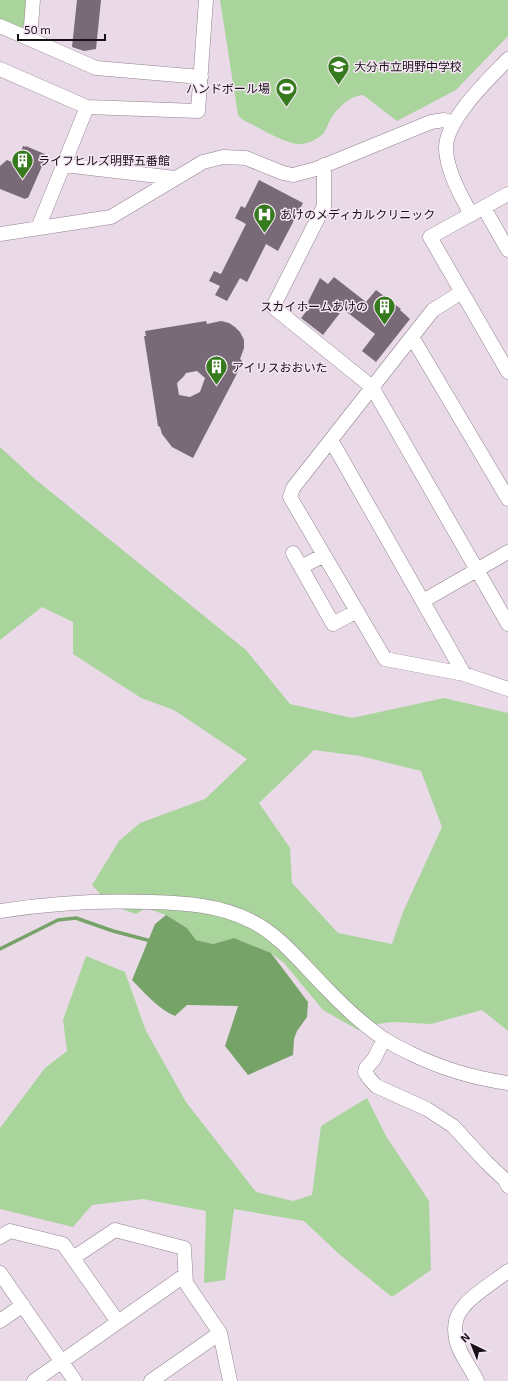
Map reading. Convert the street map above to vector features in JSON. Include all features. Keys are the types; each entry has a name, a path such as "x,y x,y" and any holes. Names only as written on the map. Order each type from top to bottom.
{"street":[{"path":"30,39 33,0"},
{"path":"0,69 87,107 198,111 206,0"},
{"path":"0,26 96,68 201,77"},
{"path":"471,215 451,172 446,150 446,141 453,123 472,99 508,59"},
{"path":"38,228 87,107"},
{"path":"0,234 111,217 203,162 223,157 246,158 283,173 293,174 324,165 431,122 444,120 453,123"},
{"path":"64,165 175,178"},
{"path":"324,165 324,206 273,307 372,387 508,624"},
{"path":"508,194 430,237 508,372"},
{"path":"484,208 508,250"},
{"path":"462,292 433,310 293,488 290,497 385,659 464,674 508,690"},
{"path":"412,337 508,499"},
{"path":"331,440 464,674"},
{"path":"423,601 508,552"},
{"path":"293,554 333,624 357,611"},
{"path":"301,567 324,555"},
{"path":"0,911 70,903 129,901 185,904 216,908 235,913 268,930 282,942 347,1010 384,1039 429,1062 452,1071 483,1079 508,1083"},
{"path":"384,1039 374,1059 366,1068 365,1072 369,1078 380,1088 411,1100 453,1126 486,1162 505,1180 508,1186"},
{"path":"73,1258 115,1230 184,1248 186,1283 220,1333 230,1381"},
{"path":"0,1237 10,1231 63,1244 118,1322"},
{"path":"477,1381 457,1342 455,1331 456,1321 460,1311 468,1302 508,1271"},
{"path":"0,1273 75,1381"},
{"path":"34,1381 185,1275"},
{"path":"0,1321 23,1305"},
{"path":"151,1381 220,1333"}],"shaded area":[{"path":"0,0 29,0 26,27 22,29 0,20"},
{"name":"大分市立明野中学校","path":"220,0 508,0 508,36 456,90 397,121 363,95 358,96 343,104 339,108 329,122 325,132 321,136 307,143 296,144 269,134 243,120 238,115"},
{"path":"0,447 35,479 246,650 290,704 352,718 444,698 508,713 508,1031 482,1010 431,1024 393,1022 378,1024 358,1030 323,1010 284,963 271,953 234,938 213,944 196,940 187,928 166,915 146,908 136,914 110,905 92,885 119,841 140,823 205,799 247,759 174,710 141,698 73,654 73,622 42,607 0,640","holes":["314,750 360,756 421,771 442,827 403,912 392,944 338,933 292,883 290,848 259,803"]},
{"path":"166,915 187,928 196,940 213,944 234,938 271,953 308,1002 307,1017 297,1031 294,1039 293,1055 248,1075 225,1046 238,1006 187,1005 175,1016 157,1005 132,980 155,924"},
{"path":"86,956 125,972 146,1031 186,1102 256,1192 293,1201 312,1195 321,1126 367,1098 386,1136 429,1201 431,1270 392,1297 339,1254 304,1221 234,1209 225,1280 204,1283 206,1211 143,1199 92,1205 73,1227 0,1209 0,1128 45,1068 67,1051 63,1020"}],"building":[{"path":"77,0 101,0 96,49 84,51 72,47"},
{"name":"ライフヒルズ明野五番館","path":"23,146 45,154 46,157 28,198 25,199 0,189 0,166 7,160 16,164"},
{"name":"あけのメディカルクリニック","path":"259,180 303,203 278,251 266,244 247,282 240,278 227,301 215,295 220,286 209,281 214,271 221,274 246,224 235,218 241,206 245,208"},
{"path":"334,277 366,302 376,290 401,309 400,310 410,319 376,362 362,351 375,334 343,309 323,335 301,318 309,308 306,306 320,278 328,284"},
{"name":"アイリスおおいた","path":"206,321 207,324 221,321 229,323 235,327 240,332 244,340 244,348 240,359 243,362 193,458 172,447 158,426 144,336 146,336 145,331","holes":["197,371 205,378 200,392 190,397 179,395 177,383 186,373"]}],"waterway":[{"path":"0,949 58,920 76,918 113,931 151,941"}],"place":[{"name":"大分市立明野中学校","path":"338,86"},
{"name":"ハンドボール場","path":"286,108"},
{"name":"ライフヒルズ明野五番館","path":"22,180"},
{"name":"あけのメディカルクリニック","path":"264,234"},
{"name":"スカイホームあけの","path":"384,326"},
{"name":"アイリスおおいた","path":"216,386"}]}
